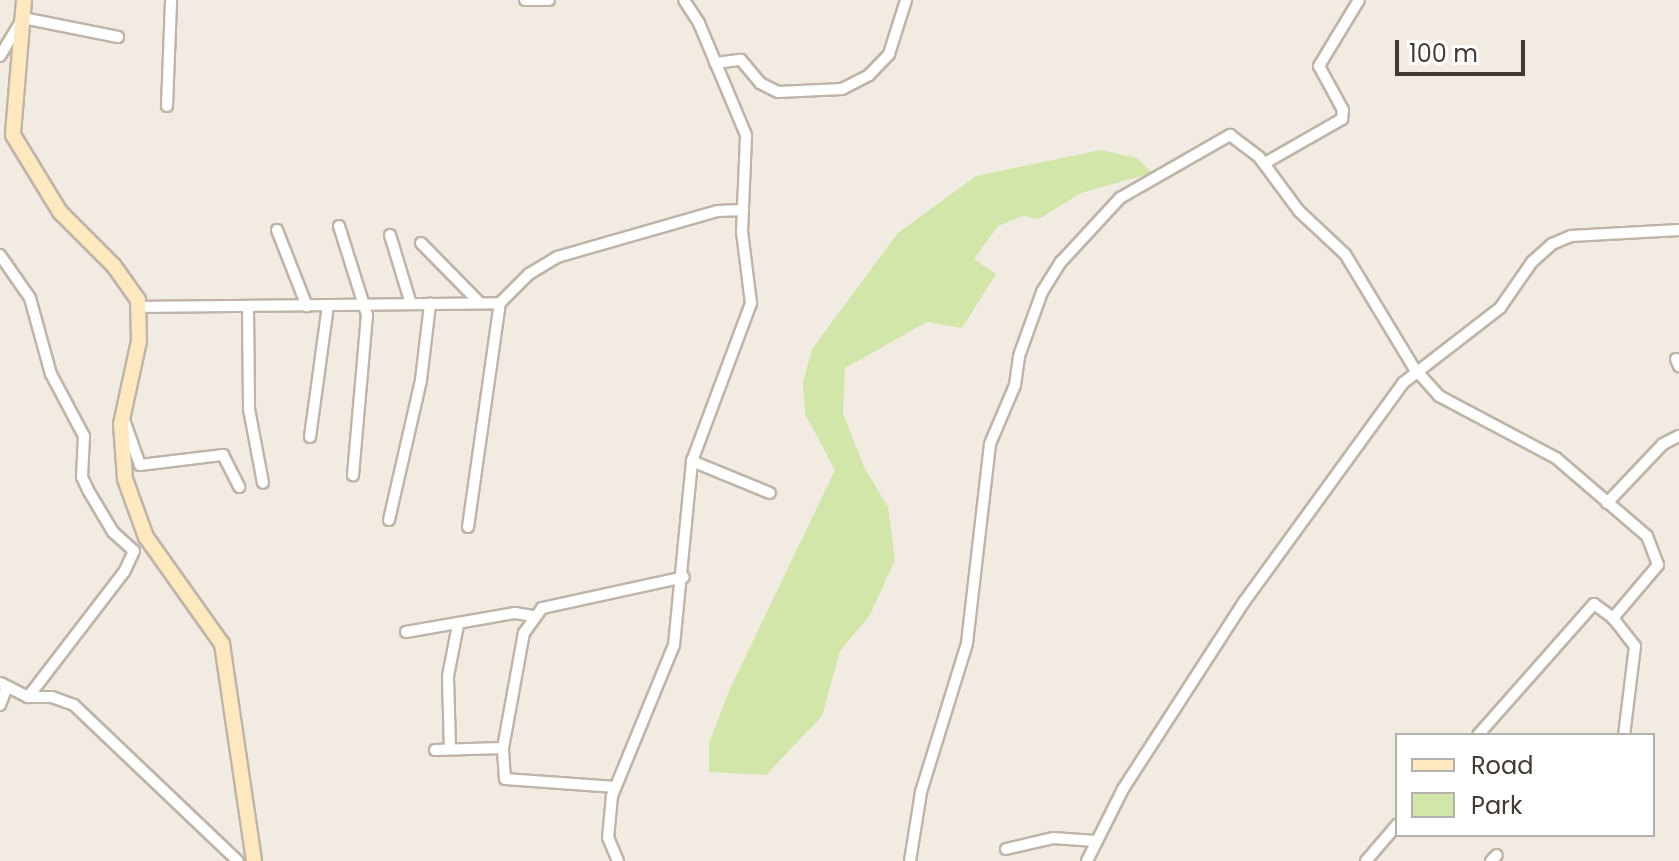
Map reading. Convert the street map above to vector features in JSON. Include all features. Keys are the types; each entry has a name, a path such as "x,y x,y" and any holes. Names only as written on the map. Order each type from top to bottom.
{"street":[{"path":"24,0 13,135 60,212 114,266 139,307 139,341 122,414 122,468 144,534 222,644 254,861"},
{"path":"167,106 171,0"},
{"path":"525,0 549,0"},
{"path":"615,860 607,831 615,787 674,645 684,577 692,461 751,303 743,210 746,135 684,0"},
{"path":"715,63 741,60 760,83 778,92 842,89 869,75 889,54 906,0"},
{"path":"1265,163 1342,119 1343,110 1319,66 1359,0"},
{"path":"23,18 118,37"},
{"path":"0,56 23,18"},
{"path":"910,861 921,792 967,643 990,444 1015,385 1019,356 1042,292 1100,216 1142,183 1230,135 1265,163 1299,211 1345,254 1418,373 1447,402 1556,458 1647,536 1659,556 1655,570 1613,618"},
{"path":"468,527 500,303 529,274 557,257 717,211 743,210"},
{"path":"339,226 365,305 353,475"},
{"path":"277,230 307,306"},
{"path":"1087,861 1123,789 1275,556 1395,393 1500,308 1532,262 1552,244 1579,235 1679,230"},
{"path":"390,235 411,304"},
{"path":"421,243 480,303"},
{"path":"0,255 30,298 51,374 84,436 82,477 113,532 130,543 134,556 28,697"},
{"path":"139,307 500,303"},
{"path":"389,520 421,380 430,304"},
{"path":"310,437 328,305"},
{"path":"248,308 249,409 263,483"},
{"path":"122,414 140,465 223,455 239,487"},
{"path":"1607,503 1663,444 1679,436"},
{"path":"692,461 770,493"},
{"path":"130,543 144,534"},
{"path":"615,787 509,781 503,774 503,748 524,633 533,616 542,608 684,577"},
{"path":"1480,733 1591,606 1613,618 1635,646 1624,733"},
{"path":"406,632 515,613 533,616"},
{"path":"450,749 448,676 458,625"},
{"path":"0,705 3,686 28,697 52,697 74,705 238,861"},
{"path":"435,750 503,748"},
{"path":"1366,861 1395,827"},
{"path":"1006,849 1053,838 1095,841"}],"green space":[{"path":"1101,150 1137,158 1152,173 1081,193 1039,219 1023,216 998,226 974,259 996,274 962,328 927,322 845,368 843,413 864,467 888,507 895,560 870,615 840,651 822,716 766,775 709,772 709,743 729,691 835,470 805,414 803,383 812,349 898,233 976,176"}]}
